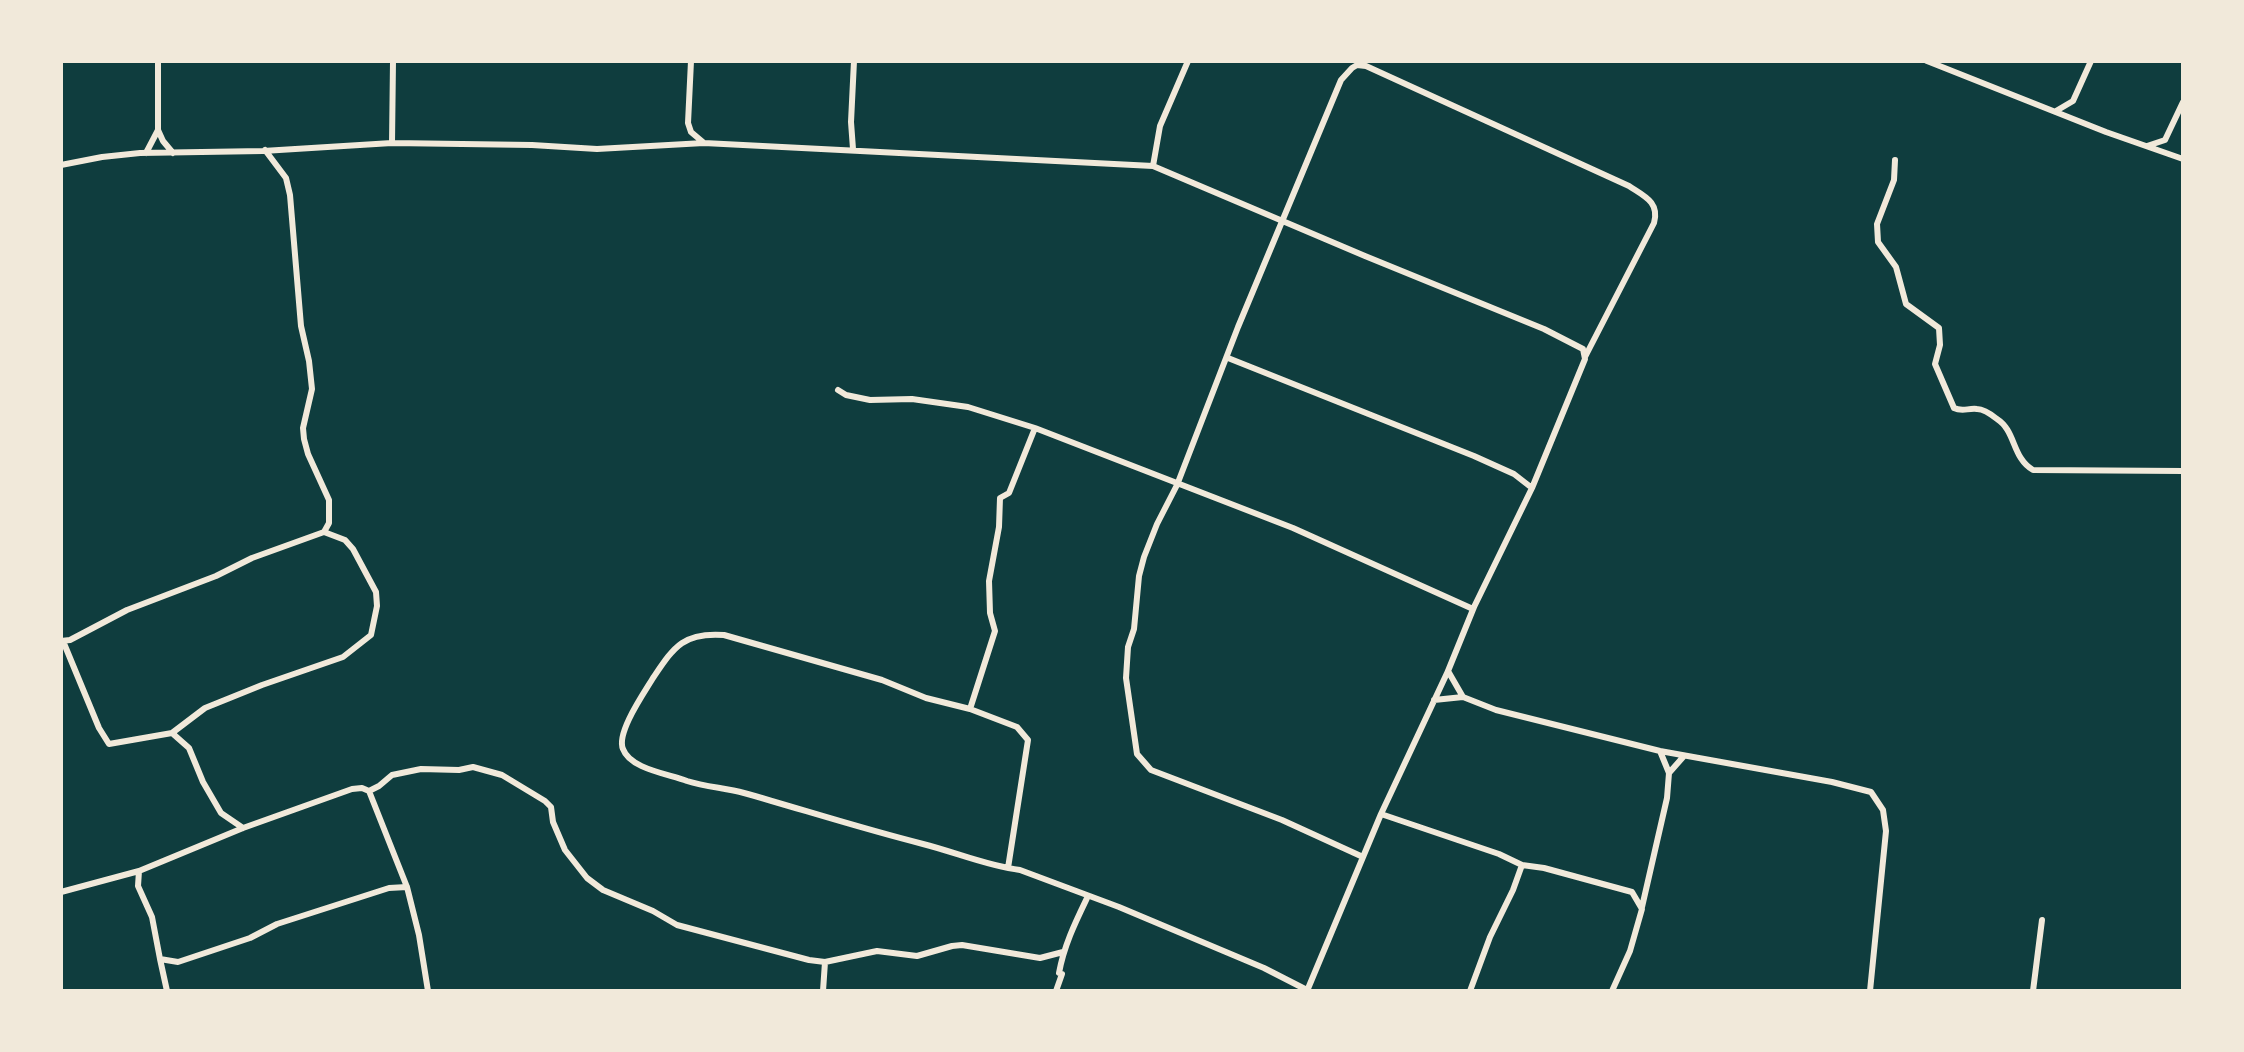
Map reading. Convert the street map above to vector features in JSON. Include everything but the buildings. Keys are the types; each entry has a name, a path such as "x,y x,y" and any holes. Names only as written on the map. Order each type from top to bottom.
{"street":[{"path":"158,61 158,130 173,153"},
{"path":"392,143 393,61"},
{"path":"691,61 688,123 691,132 704,143"},
{"path":"853,149 851,122 854,61"},
{"path":"1153,166 1160,126 1188,61"},
{"path":"1927,61 2183,159"},
{"path":"2074,119 2073,101 2091,61"},
{"path":"1007,869 1028,740 1017,727 970,709 926,698 882,680 723,635 702,635 681,642 671,651 629,720 622,737 622,748 639,766 699,785 744,793 1007,869 1020,870 1265,968 1307,990 1363,858 1381,814 1448,671 1473,609 1532,488 1585,359 1654,223 1656,209 1654,204 1629,186 1454,108 1387,74 1357,65 1341,80 1177,485 1157,524 1144,558 1139,576 1134,629 1128,647 1126,678 1137,754 1151,770 1282,820 1363,858"},
{"path":"2056,111 2073,101"},
{"path":"2147,146 2165,140 2183,102"},
{"path":"146,153 158,130"},
{"path":"61,164 146,153 392,143 597,149 704,143 1153,166 1544,329 1583,349 1585,359"},
{"path":"265,150 286,178 290,195 301,326 312,389 303,428 304,439 329,500 329,523 324,532"},
{"path":"1895,160 1894,180 1877,224 1878,242 1896,267 1906,304 1939,328 1940,345 1935,364 1954,408 1959,411 1978,409 1998,419 2010,434 2021,461 2032,470 2183,471"},
{"path":"1228,358 1474,456 1514,474 1532,488"},
{"path":"838,390 846,395 870,400 912,399 968,407 1035,428 1293,528 1473,609"},
{"path":"970,709 995,631 990,613 989,581 999,527 1000,498 1009,493 1035,428"},
{"path":"324,532 345,540 353,549 376,592 377,606 371,635 343,657 205,708 172,733 109,744 99,728 62,641 127,610 216,576 252,558 324,532"},
{"path":"1448,671 1463,697"},
{"path":"1434,700 1463,697 1496,710 1660,751 1842,784 1871,792 1883,810 1886,831 1870,991"},
{"path":"172,733 188,748 221,813 243,828"},
{"path":"1612,991 1630,951 1665,809 1669,773 1660,751"},
{"path":"1669,773 1684,756"},
{"path":"369,791 392,775 421,769 460,770 473,767 502,775 551,807 553,822 565,850 587,878 603,890 653,911 677,925 825,962 877,951 917,957 942,948 962,945 1040,958 1063,952"},
{"path":"61,892 139,872 243,828 352,789 362,788 369,791 407,887 419,935 428,991"},
{"path":"1381,814 1499,855 1522,866 1544,867 1632,892 1647,887"},
{"path":"1470,991 1490,937 1522,866"},
{"path":"139,872 138,886 152,917 167,991"},
{"path":"160,959 178,962 250,938 277,924 389,888 407,887"},
{"path":"1632,892 1642,909"},
{"path":"1056,991 1062,974 1059,973 1063,952 1076,917 1088,896"},
{"path":"2033,991 2042,920"},
{"path":"822,991 825,962"}]}
